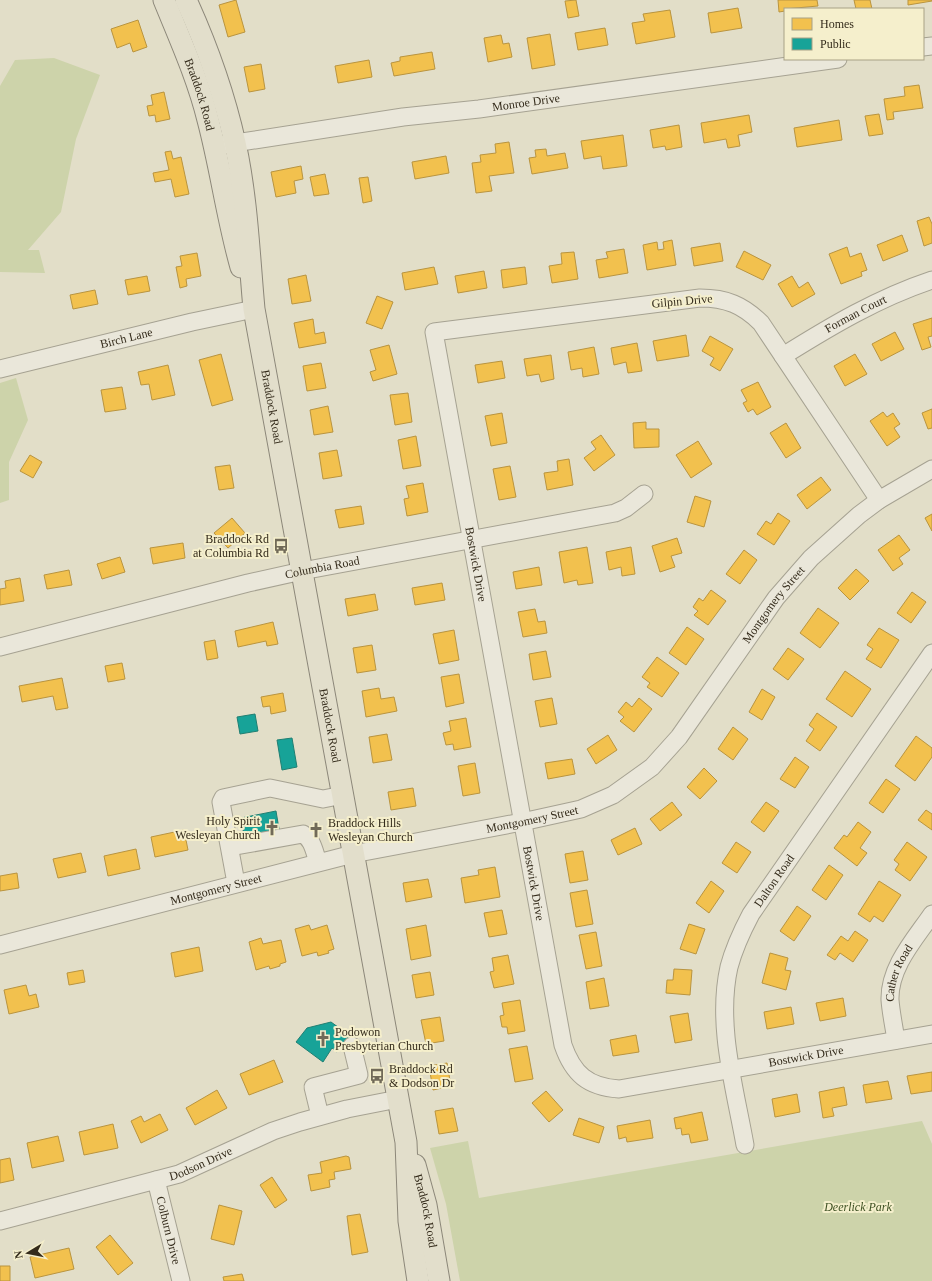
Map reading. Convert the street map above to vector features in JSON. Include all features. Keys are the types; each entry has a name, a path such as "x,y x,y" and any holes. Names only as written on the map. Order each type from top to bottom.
{"main road":[{"name":"Braddock Road","path":"164,0 200,90 214,146 235,244 254,309"},
{"name":"Braddock Road","path":"186,0 211,60 235,143 246,216 254,309 406,1142 409,1221 418,1281"},
{"name":"Braddock Road","path":"406,1142 418,1172 426,1205 439,1281"}],"street":[{"name":"Monroe Drive","path":"214,146 403,117 479,109 831,60"},
{"name":"Forman Court","path":"783,356 824,330 872,304 932,280"},
{"name":"Gilpin Drive","path":"434,332 700,298 715,298 739,305 750,312 761,324 879,500"},
{"name":"Birch Lane","path":"0,369 192,322 254,309"},
{"name":"Bostwick Drive","path":"434,332 562,1045 576,1072 594,1084 606,1088 619,1089 932,1034"},
{"name":"Montgomery Street","path":"0,944 318,862 522,822 590,805 619,791 652,767 679,737 776,598 811,558 859,515 879,500 932,469"},
{"name":"Columbia Road","path":"0,647 248,583 302,571 615,513 626,508 644,494"},
{"name":"Dalton Road","path":"745,1145 726,1034 726,992 729,967 742,931 756,908 932,653"},
{"path":"236,883 221,802 223,798 270,788 323,799 343,795"},
{"path":"230,847 302,834 308,838 312,844 318,862"},
{"name":"Cather Road","path":"896,1040 891,1006 891,988 897,968 905,953 932,914"},
{"path":"320,1116 313,1087 359,1075 352,1046"},
{"name":"Dodson Drive","path":"0,1221 156,1180 200,1165 273,1131 320,1116 398,1099"},
{"name":"Colburn Drive","path":"156,1180 181,1281"}],"green space":[{"path":"54,58 100,75 76,139 61,212 28,250 39,250 45,273 0,272 0,86 15,60"},
{"path":"16,378 28,420 9,462 9,500 0,503 0,383"},
{"name":"Deerlick Park","path":"922,1121 932,1144 932,1281 460,1281 446,1204 430,1148 468,1141 479,1198"}],"building: Homes":[{"path":"236,0 245,32 228,37 219,5"},
{"path":"576,0 579,16 568,18 565,1"},
{"path":"778,0 817,0 818,6 784,8 784,11 779,12"},
{"path":"854,0 870,0 872,8 856,8"},
{"path":"908,0 932,0 932,1 908,5"},
{"path":"738,8 742,28 711,33 708,13"},
{"path":"670,10 675,37 636,44 632,23 645,21 643,14"},
{"path":"138,20 147,47 133,52 130,43 117,48 111,29"},
{"path":"605,28 608,45 578,50 575,33"},
{"path":"550,34 555,65 532,69 527,38"},
{"path":"501,35 503,44 509,43 512,57 488,62 484,38"},
{"path":"432,52 435,69 394,76 391,63 400,61 400,57"},
{"path":"369,60 372,77 338,83 335,66"},
{"path":"261,64 265,89 249,92 244,67"},
{"path":"919,85 923,108 893,112 894,119 887,120 884,99 905,96 904,87"},
{"path":"164,92 170,119 156,122 155,115 149,116 147,106 153,105 151,95"},
{"path":"879,114 883,134 869,136 865,116"},
{"path":"749,115 752,132 738,135 740,146 728,148 726,139 704,143 701,123"},
{"path":"839,120 842,140 797,147 794,128"},
{"path":"679,125 682,147 666,150 665,146 653,148 650,130"},
{"path":"623,135 627,166 603,169 601,156 584,159 581,141"},
{"path":"509,142 514,173 489,176 492,191 476,193 472,163 481,162 480,155 496,153 495,144"},
{"path":"546,149 547,156 565,153 568,168 532,174 529,158 536,157 535,150"},
{"path":"171,151 173,159 181,157 189,194 175,197 171,179 155,182 153,173 169,170 165,152"},
{"path":"446,156 449,173 415,179 412,162"},
{"path":"301,166 303,179 294,181 296,193 276,197 271,172"},
{"path":"325,174 329,194 314,196 310,177"},
{"path":"368,177 372,201 363,203 359,178"},
{"path":"929,217 932,224 932,243 924,246 917,221"},
{"path":"902,235 908,251 883,261 877,245"},
{"path":"672,240 676,265 647,270 643,245 657,242 658,250 664,249 663,242"},
{"path":"720,243 723,261 694,266 691,248"},
{"path":"847,247 850,257 861,253 867,270 861,272 862,276 841,284 829,254"},
{"path":"624,249 628,273 599,278 596,260 608,258 606,252"},
{"path":"744,251 771,265 763,280 736,267"},
{"path":"574,252 578,279 552,283 549,266 562,264 561,253"},
{"path":"197,253 201,276 186,279 187,286 180,288 176,267 182,266 180,256"},
{"path":"434,267 438,284 405,290 402,273"},
{"path":"525,267 527,284 503,288 501,270"},
{"path":"484,271 487,288 458,293 455,276"},
{"path":"306,275 311,301 292,304 288,279"},
{"path":"147,276 150,291 128,295 125,280"},
{"path":"792,276 799,288 808,282 815,294 792,307 778,284"},
{"path":"95,290 98,304 73,309 70,295"},
{"path":"377,296 393,302 382,329 366,323"},
{"path":"932,318 932,336 928,337 931,347 922,350 913,324"},
{"path":"313,319 315,334 324,332 326,343 299,348 294,323"},
{"path":"895,332 904,349 881,361 872,344"},
{"path":"686,335 689,356 657,361 653,341"},
{"path":"710,336 733,349 720,371 710,365 714,358 702,351"},
{"path":"637,343 642,371 628,373 626,362 614,365 611,348"},
{"path":"389,345 397,374 373,381 370,372 376,370 370,350"},
{"path":"594,347 599,374 583,377 582,368 571,370 568,352"},
{"path":"221,354 233,400 212,406 199,360"},
{"path":"855,354 867,374 845,386 834,366"},
{"path":"551,355 554,379 541,382 539,374 527,376 524,359"},
{"path":"502,361 505,378 478,383 475,365"},
{"path":"321,363 326,388 307,391 303,366"},
{"path":"168,365 175,395 152,400 149,384 141,385 138,372"},
{"path":"758,382 771,407 757,415 753,409 748,412 743,403 747,401 741,390"},
{"path":"122,387 126,409 105,412 101,390"},
{"path":"408,393 412,422 395,425 390,395"},
{"path":"328,406 333,432 314,435 310,410"},
{"path":"932,409 932,428 928,429 922,413"},
{"path":"883,412 887,417 893,413 900,424 894,428 900,437 887,446 870,421"},
{"path":"502,413 507,443 491,446 485,416"},
{"path":"646,422 646,429 659,429 659,447 634,448 633,423"},
{"path":"786,423 801,448 786,458 770,433"},
{"path":"601,435 615,455 594,471 584,458 596,449 591,442"},
{"path":"416,436 421,466 403,469 398,440"},
{"path":"698,441 712,464 691,478 676,455"},
{"path":"337,450 342,476 323,479 319,453"},
{"path":"30,455 42,462 33,478 20,471"},
{"path":"569,459 573,485 547,490 544,473 558,471 557,461"},
{"path":"230,465 234,488 219,490 215,467"},
{"path":"510,466 516,497 499,500 493,469"},
{"path":"821,477 831,490 807,509 797,495"},
{"path":"423,483 428,512 407,516 404,499 409,498 406,486"},
{"path":"695,496 711,501 704,527 687,522"},
{"path":"361,506 364,524 339,528 335,510"},
{"path":"778,513 790,521 774,545 757,534 766,521 771,524"},
{"path":"932,514 932,531 925,518"},
{"path":"232,518 245,533 228,548 214,533"},
{"path":"899,535 910,550 899,558 903,564 893,571 878,550"},
{"path":"677,538 682,553 671,556 675,567 660,572 652,546"},
{"path":"183,543 185,558 153,564 150,548"},
{"path":"587,547 593,583 578,585 577,580 564,583 559,552"},
{"path":"631,547 635,574 622,576 621,567 609,570 606,552"},
{"path":"744,550 757,560 740,584 726,574"},
{"path":"120,557 125,572 102,579 97,564"},
{"path":"539,567 542,585 516,589 513,572"},
{"path":"856,569 869,581 850,600 838,588"},
{"path":"69,570 72,585 47,589 44,575"},
{"path":"20,578 24,601 0,605 0,589 6,588 5,581"},
{"path":"442,583 445,600 415,605 412,588"},
{"path":"711,590 726,601 708,625 694,615 698,611 693,607 699,598 703,601"},
{"path":"912,592 926,602 911,623 897,613"},
{"path":"375,594 378,610 348,616 345,599"},
{"path":"818,608 839,623 820,648 800,633"},
{"path":"535,609 538,622 545,621 547,633 523,637 518,612"},
{"path":"273,622 278,644 267,646 266,641 238,647 235,631"},
{"path":"687,627 704,639 686,665 669,653"},
{"path":"879,628 899,640 881,668 866,659 873,649 867,645"},
{"path":"454,630 459,660 439,664 433,634"},
{"path":"215,640 218,658 207,660 204,642"},
{"path":"372,645 376,670 357,673 353,648"},
{"path":"788,648 804,659 788,680 773,669"},
{"path":"546,651 551,677 533,680 529,654"},
{"path":"657,657 679,673 662,697 647,687 650,683 642,677"},
{"path":"122,663 125,679 108,682 105,666"},
{"path":"845,671 871,689 852,717 826,699"},
{"path":"459,674 464,703 446,707 441,677"},
{"path":"62,678 68,708 56,710 53,696 22,702 19,686"},
{"path":"379,688 381,699 394,697 397,711 366,717 362,691"},
{"path":"762,689 775,697 762,720 749,712"},
{"path":"283,693 286,711 271,714 270,706 263,707 261,697"},
{"path":"552,698 557,724 540,727 535,701"},
{"path":"639,698 652,709 634,732 620,721 624,717 618,712 626,702 632,707"},
{"path":"817,713 837,727 820,751 806,741 814,729 809,725"},
{"path":"466,718 471,747 454,750 453,744 446,745 443,733 451,731 449,721"},
{"path":"733,727 748,739 733,760 718,749"},
{"path":"387,734 392,760 373,763 369,737"},
{"path":"608,735 617,750 596,764 587,749"},
{"path":"916,736 932,748 932,757 915,781 895,766"},
{"path":"795,757 809,767 795,788 780,779"},
{"path":"572,759 575,774 548,779 545,763"},
{"path":"475,763 480,793 463,796 458,766"},
{"path":"704,768 717,781 700,799 687,787"},
{"path":"886,779 900,789 883,813 869,803"},
{"path":"413,788 416,806 391,810 388,792"},
{"path":"672,802 682,815 660,831 650,819"},
{"path":"766,802 779,811 764,832 751,822"},
{"path":"926,810 932,814 932,830 918,820"},
{"path":"858,822 871,832 860,848 867,853 857,866 834,848 844,835 847,837"},
{"path":"635,828 642,844 618,855 611,840"},
{"path":"184,830 188,850 155,857 151,837"},
{"path":"736,842 751,852 737,873 722,863"},
{"path":"907,842 927,857 910,881 895,870 899,864 894,860"},
{"path":"136,849 140,869 108,876 104,856"},
{"path":"583,851 588,880 570,883 565,854"},
{"path":"81,853 86,872 58,878 53,859"},
{"path":"829,865 843,875 826,900 812,890"},
{"path":"495,867 500,897 465,903 461,878 479,875 478,870"},
{"path":"17,873 19,888 0,891 0,876"},
{"path":"428,879 432,897 406,902 403,883"},
{"path":"711,881 724,891 709,913 696,903"},
{"path":"879,881 901,895 883,922 874,916 870,922 858,914"},
{"path":"587,890 593,924 576,927 570,893"},
{"path":"797,906 811,916 794,941 780,931"},
{"path":"502,910 507,934 489,937 484,913"},
{"path":"689,924 705,929 696,954 680,949"},
{"path":"309,925 311,930 327,925 334,949 328,951 329,953 318,956 317,952 302,956 295,929"},
{"path":"426,925 431,956 411,960 406,929"},
{"path":"855,931 868,940 853,962 840,953 835,960 827,955 841,936 848,941"},
{"path":"596,932 602,966 586,969 579,935"},
{"path":"261,938 263,944 281,940 286,962 280,964 280,966 270,969 269,966 256,970 249,942"},
{"path":"199,947 203,971 175,977 171,953"},
{"path":"770,953 788,958 785,970 791,971 786,990 762,983"},
{"path":"508,955 514,984 494,988 490,972 494,971 492,958"},
{"path":"674,969 692,970 690,995 666,993 667,980 673,980"},
{"path":"83,970 85,982 69,985 67,973"},
{"path":"430,972 434,995 416,998 412,975"},
{"path":"604,978 609,1006 590,1009 586,982"},
{"path":"26,985 29,996 36,994 39,1007 9,1014 4,990"},
{"path":"843,998 846,1016 820,1021 816,1003"},
{"path":"520,1000 525,1031 508,1034 507,1027 502,1027 500,1016 504,1015 502,1003"},
{"path":"791,1007 794,1024 767,1029 764,1012"},
{"path":"688,1013 692,1040 675,1043 670,1016"},
{"path":"440,1017 444,1041 426,1044 421,1020"},
{"path":"636,1035 639,1052 613,1056 610,1040"},
{"path":"527,1046 533,1079 515,1082 509,1049"},
{"path":"274,1060 283,1082 249,1095 240,1074"},
{"path":"447,1063 451,1086 433,1090 429,1066"},
{"path":"932,1072 932,1091 911,1094 907,1076"},
{"path":"888,1081 892,1099 866,1103 863,1085"},
{"path":"844,1087 847,1105 832,1108 834,1116 823,1118 819,1092"},
{"path":"217,1090 227,1108 195,1125 186,1108"},
{"path":"546,1091 563,1110 549,1122 532,1103"},
{"path":"797,1094 800,1112 775,1117 772,1099"},
{"path":"453,1108 458,1131 439,1134 435,1111"},
{"path":"702,1112 708,1140 691,1143 689,1134 682,1135 681,1128 676,1129 674,1118"},
{"path":"160,1114 168,1130 141,1143 131,1121 141,1116 144,1122"},
{"path":"579,1118 604,1127 599,1143 573,1135"},
{"path":"650,1120 653,1138 627,1142 626,1137 619,1139 617,1126"},
{"path":"113,1124 118,1148 84,1155 79,1132"},
{"path":"58,1136 64,1161 32,1168 27,1143"},
{"path":"346,1156 349,1157 351,1169 334,1172 335,1179 329,1180 330,1187 311,1191 308,1175 322,1173 320,1162"},
{"path":"10,1158 14,1180 0,1183 0,1160"},
{"path":"272,1177 287,1200 275,1208 260,1185"},
{"path":"219,1205 242,1211 234,1245 211,1239"},
{"path":"360,1214 368,1252 352,1255 347,1216"},
{"path":"110,1235 133,1263 118,1275 96,1247"},
{"path":"69,1248 74,1269 35,1278 30,1257"},
{"path":"0,1266 10,1266 10,1281 0,1281"},
{"path":"242,1274 244,1281 224,1281 223,1277"}],"building: Public":[{"path":"255,714 258,731 240,734 237,717"},
{"path":"292,738 297,767 282,770 277,740"},
{"path":"276,811 280,835 245,841 241,818"},
{"name":"Podowon Presbyterian Church","path":"331,1022 349,1035 337,1052 332,1048 323,1062 296,1042 307,1028"}],"place":[{"name":"Braddock Rd at Columbia Rd","path":"281,546"},
{"name":"Holy Spirit Wesleyan Church","path":"272,828"},
{"name":"Braddock Hills Wesleyan Church","path":"316,830"},
{"name":"Podowon Presbyterian Church","path":"323,1039"},
{"name":"Braddock Rd & Dodson Dr","path":"377,1076"}]}
